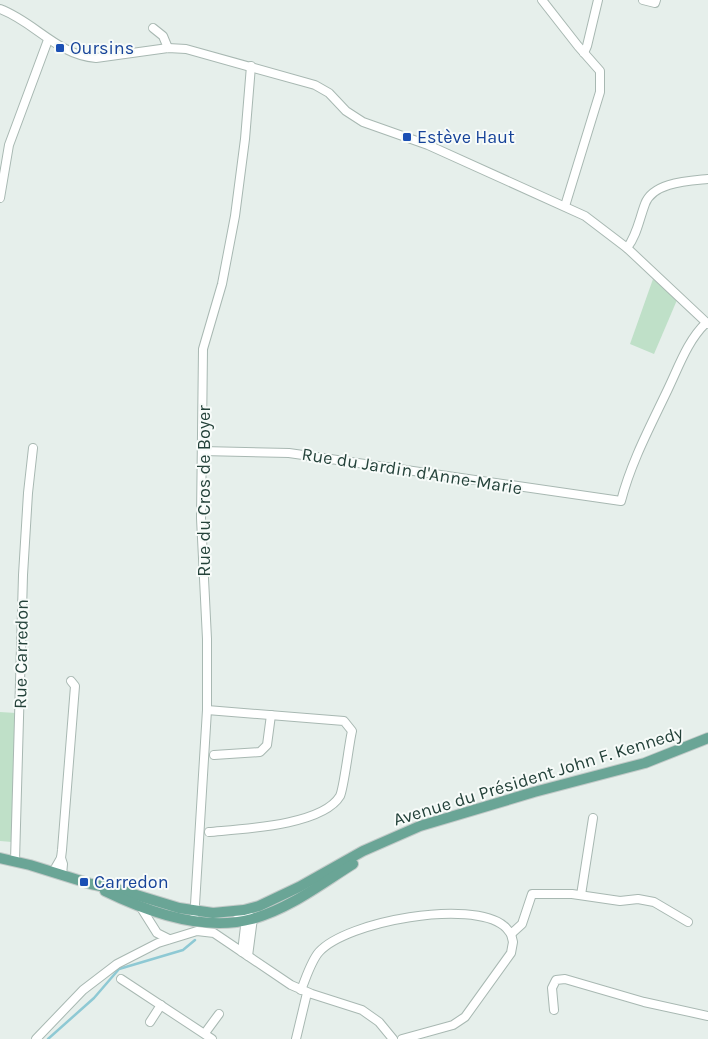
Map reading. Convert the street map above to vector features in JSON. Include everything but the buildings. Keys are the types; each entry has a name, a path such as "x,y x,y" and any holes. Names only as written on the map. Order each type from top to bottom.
{"main road":[{"name":"Avenue du Président John F. Kennedy","path":"0,858 58,873 195,916 230,912 259,906 299,887 363,851 420,826 534,792 645,763 708,738"},
{"name":"Avenue du Président John F. Kennedy","path":"91,884 140,906 221,922 248,918 287,905 366,856 378,846"}],"street":[{"path":"542,0 600,71 602,83 565,206"},
{"path":"584,53 598,0"},
{"path":"643,0 655,3 656,0"},
{"path":"0,9 11,14 68,52 96,58 168,48 186,49 315,85 329,93 346,111 363,122 428,145 585,216 627,248 707,323"},
{"path":"153,28 163,36 168,48"},
{"path":"0,198 9,145 48,40"},
{"name":"Rue du Cros de Boyer","path":"195,916 196,867 206,710 202,451 203,349 222,284 235,216 245,139 251,66"},
{"path":"627,248 634,239 646,202 666,186 708,179"},
{"name":"Rue du Jardin d'Anne-Marie","path":"202,451 289,453 621,501 634,461 654,417 693,339 707,323"},
{"name":"Rue Carredon","path":"15,861 24,575 28,493 34,448"},
{"path":"58,873 63,864 61,858 75,686 70,681"},
{"path":"206,710 344,721 352,731 340,796 327,808 283,825 209,832"},
{"path":"214,755 260,752 267,745 271,715"},
{"path":"582,895 594,818"},
{"path":"511,934 522,924 532,894 582,895 620,901 646,900 688,922"},
{"path":"140,906 158,932 169,939"},
{"path":"245,954 248,918 259,906"},
{"path":"230,912 248,918"},
{"path":"296,1039 304,991 319,952 346,935 382,922 420,914 475,917 504,926 511,934 513,942 511,953 465,1017 453,1025 402,1039"},
{"path":"36,1039 84,990 117,964 169,939 196,931 208,931 282,980 304,991 362,1010 386,1028 393,1039"},
{"path":"121,979 212,1039"},
{"path":"554,1010 552,988 556,980 565,979 606,989 644,1002 708,1016"},
{"path":"150,1022 161,1005"},
{"path":"205,1033 219,1014"}],"green space":[{"path":"653,279 677,300 654,354 630,344"},
{"path":"0,712 16,713 12,842 0,841"}],"waterway":[{"path":"48,1039 94,998 119,969 183,950 195,940"}],"place":[{"name":"Oursins","path":"60,48"},
{"name":"Estève Haut","path":"407,137"},
{"name":"Carredon","path":"84,882"}]}
